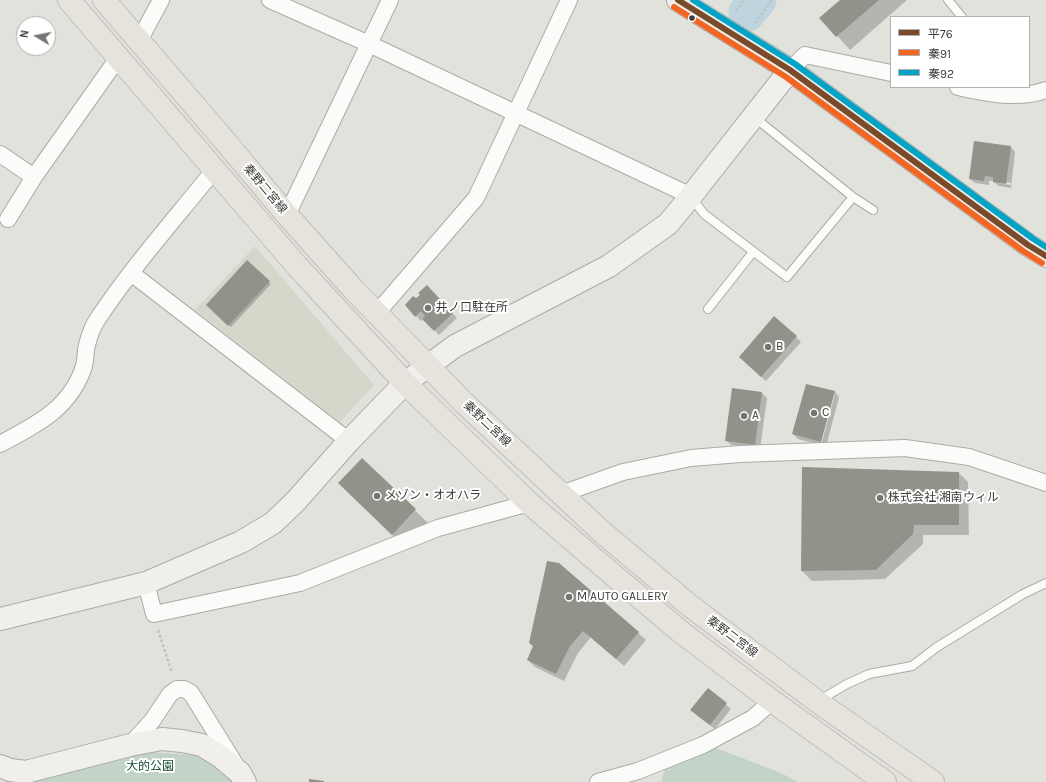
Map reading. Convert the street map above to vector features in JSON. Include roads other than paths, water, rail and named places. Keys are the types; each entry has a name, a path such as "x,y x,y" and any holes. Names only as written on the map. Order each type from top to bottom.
{"main road":[{"path":"69,0 297,266 405,383 529,503 676,627 772,701 885,782"},
{"name":"秦野二宮線","path":"104,0 287,215 376,314 463,402 602,532 689,605 818,702 933,782"}],"street":[{"path":"139,41 161,0"},
{"path":"270,0 369,44 691,196"},
{"path":"287,215 390,0"},
{"path":"376,314 476,198 569,0"},
{"path":"679,0 790,70 1021,240 1046,256"},
{"path":"0,619 146,583 241,542 273,523 295,502 349,441 405,383 455,346 609,266 668,224 790,70 805,55 890,73"},
{"path":"8,219 34,177 118,58"},
{"path":"963,88 992,94 1046,90"},
{"path":"0,154 34,177"},
{"path":"0,444 36,425 63,403 76,383 84,366 87,344 96,321 131,273 215,169"},
{"path":"131,273 349,441"},
{"path":"561,494 623,472 691,458 740,454 905,448 969,457 1046,484"},
{"path":"146,583 154,614 161,613 300,583 438,528 529,503"},
{"path":"130,745 152,721 170,694 177,689 184,689 191,693 243,777"},
{"path":"598,782 638,771 703,746 753,718 772,701"},
{"path":"0,766 10,770 26,772 130,745 162,739 202,745 221,757 243,777"}],"lane":[{"path":"948,0 961,16"},
{"path":"754,116 852,197 873,210"},
{"path":"691,196 704,214 787,277 852,197"},
{"path":"708,309 754,252"},
{"path":"818,702 847,684 869,674 912,666 937,647 1023,594 1046,583"}],"waterway":[{"path":"747,13 758,0"}],"place":[{"name":"井ノ口駐在所","path":"428,308"},
{"name":"B","path":"768,347"},
{"name":"C","path":"814,413"},
{"name":"A","path":"744,416"},
{"name":"メゾン・オオハラ","path":"377,496"},
{"name":"株式会社 湘南ウィル","path":"880,498"},
{"name":"M AUTO GALLERY","path":"569,597"}],"park label":[{"name":"大的公園","path":"150,767"}]}
